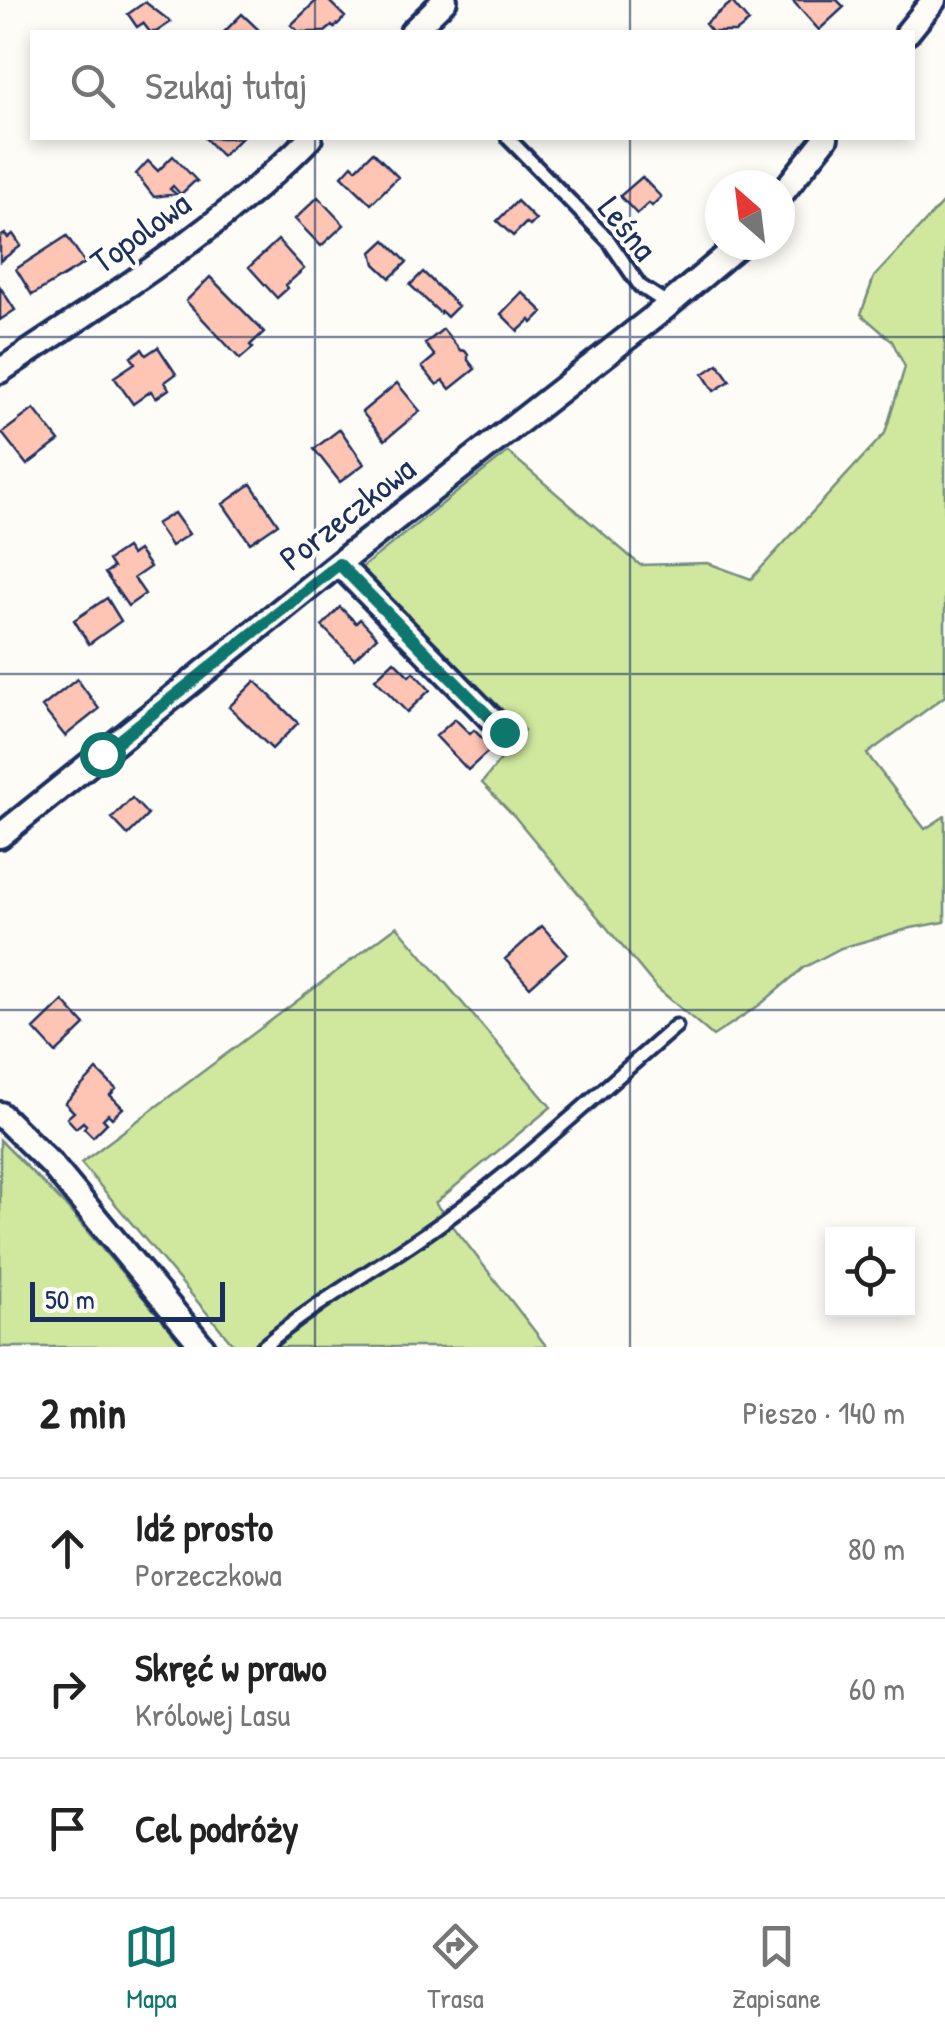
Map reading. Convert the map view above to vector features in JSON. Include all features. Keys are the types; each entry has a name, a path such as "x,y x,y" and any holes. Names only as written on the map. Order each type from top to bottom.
{"street":[{"path":"414,30 445,0"},
{"path":"910,30 934,0"},
{"name":"Topolowa","path":"0,371 158,266 280,168 308,140"},
{"path":"795,177 824,140"},
{"name":"Porzeczkowa","path":"0,836 721,260"},
{"path":"339,564 504,732"},
{"path":"0,1114 52,1165 203,1347"}],"lane":[{"name":"Leśna","path":"510,140 609,241 640,286 668,304"},
{"path":"263,1347 441,1223 676,1026"}],"green space":[{"path":"945,200 945,696 867,754 925,829 945,816 945,922 841,948 803,968 761,1004 713,1036 656,987 515,817 482,783 524,730 356,572 508,452 640,565 708,563 751,579 885,433 905,367 892,341 861,314 874,277"},
{"path":"397,926 551,1107 435,1203 547,1347 233,1344 81,1163"},
{"path":"0,1140 64,1204 185,1347 0,1347"}],"building":[{"path":"317,0 328,0 345,17 327,30 297,30 291,25"},
{"path":"794,0 837,0 844,7 819,30"},
{"path":"145,2 171,22 159,30 148,30 143,23 137,27 128,14"},
{"path":"732,2 749,22 739,30 710,30 705,24"},
{"path":"242,14 259,30 226,30"},
{"path":"207,140 239,140 222,156"},
{"path":"373,152 398,177 371,204 342,176 352,165 356,169"},
{"path":"173,156 198,182 182,193 183,197 173,186 170,189 176,194 154,197 136,174 148,161 158,171"},
{"path":"642,177 661,197 637,214 620,196"},
{"path":"318,197 344,225 321,246 295,219"},
{"path":"517,201 536,220 530,226 526,223 513,236 497,221"},
{"path":"5,234 8,238 13,234 21,246 0,261 0,237"},
{"path":"67,236 85,263 32,295 16,269"},
{"path":"278,240 304,269 277,298 249,267"},
{"path":"385,240 407,262 390,278 375,264 372,252"},
{"path":"423,272 458,306 447,317 410,285"},
{"path":"210,277 264,332 240,359 186,301"},
{"path":"0,287 15,310 0,320"},
{"path":"522,292 543,312 518,331 501,314"},
{"path":"443,329 465,351 475,369 450,389 443,380 437,385 422,367 435,356 425,344"},
{"path":"158,347 176,374 165,382 169,389 156,398 151,391 133,404 114,377 135,363 131,357 142,349 146,355"},
{"path":"718,364 730,381 714,391 703,374"},
{"path":"397,383 420,411 385,440 362,412"},
{"path":"34,409 59,441 27,465 2,433"},
{"path":"340,429 364,464 340,482 314,449"},
{"path":"251,484 278,524 250,543 223,504"},
{"path":"174,513 189,534 171,546 156,524"},
{"path":"126,548 131,555 138,550 150,567 134,578 145,594 128,606 105,573 113,568 108,560"},
{"path":"107,598 121,621 89,644 74,620"},
{"path":"340,607 356,623 360,619 377,637 354,659 322,626"},
{"path":"394,661 409,676 413,672 430,690 407,712 375,679"},
{"path":"77,679 99,709 65,736 42,707"},
{"path":"255,681 298,723 272,749 229,707"},
{"path":"455,719 470,734 474,730 492,748 468,770 436,736"},
{"path":"132,798 148,815 128,835 112,818"},
{"path":"542,926 567,954 530,987 505,959"},
{"path":"63,1001 85,1025 56,1053 34,1029"},
{"path":"97,1070 116,1089 110,1095 123,1108 112,1118 108,1114 103,1119 107,1123 93,1137 83,1122 76,1128 67,1118 74,1112 65,1103"}],"route":[{"path":"102,754 339,564 504,732"}]}
